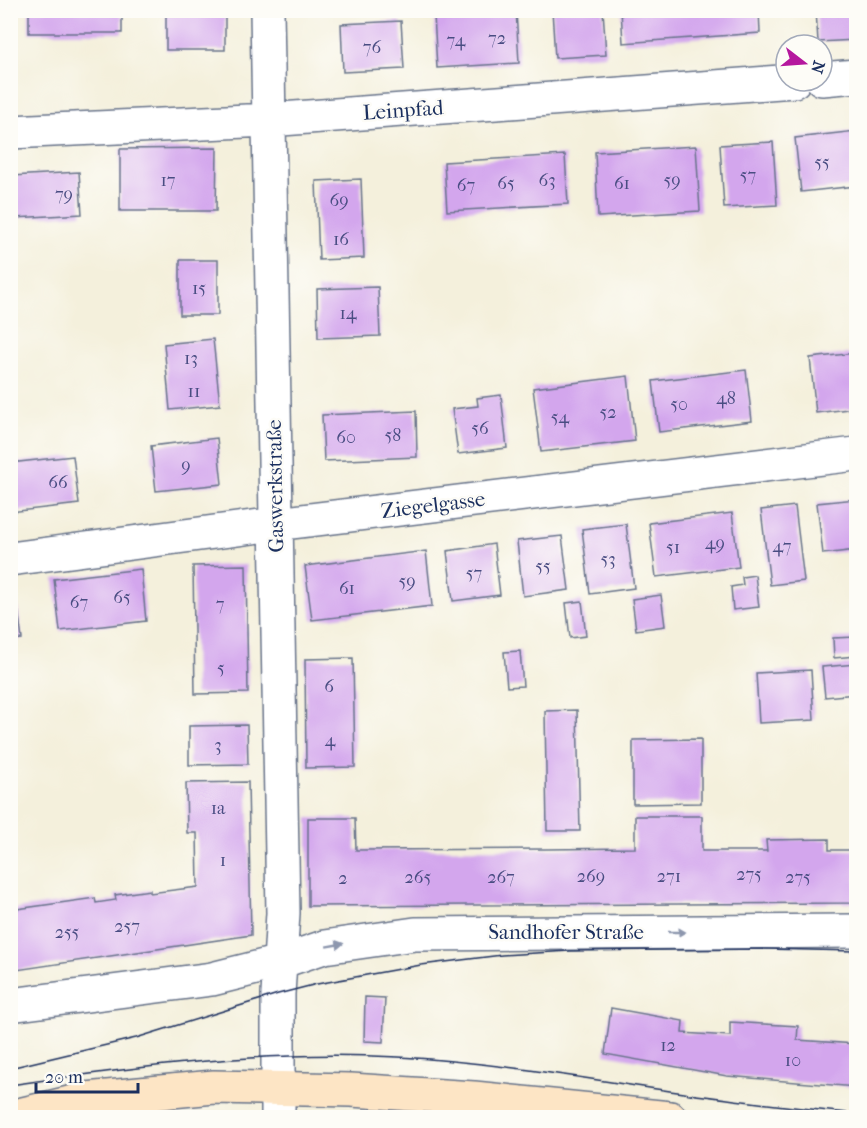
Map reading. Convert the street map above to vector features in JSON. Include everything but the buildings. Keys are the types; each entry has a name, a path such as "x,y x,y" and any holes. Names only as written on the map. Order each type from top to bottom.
{"street":[{"name":"Gaswerkstraße","path":"267,10 283,913 280,962"},
{"path":"834,78 856,76"},
{"name":"Leinpfad","path":"10,132 268,120 774,82"},
{"name":"Ziegelgasse","path":"10,559 276,524 856,454"},
{"name":"Sandhofer Straße","path":"10,1005 212,979 280,962 324,947 416,934 856,931"},
{"path":"278,1103 280,962"},
{"path":"10,1117 86,1099 214,1087 278,1103 351,1090 474,1098 670,1118"}],"tram line":[{"path":"10,1068 136,1038 317,984 421,965 502,955 570,951 765,949 856,951"},
{"path":"10,1085 204,1061 349,1055 435,1059 508,1067 711,1097 856,1114"}]}
